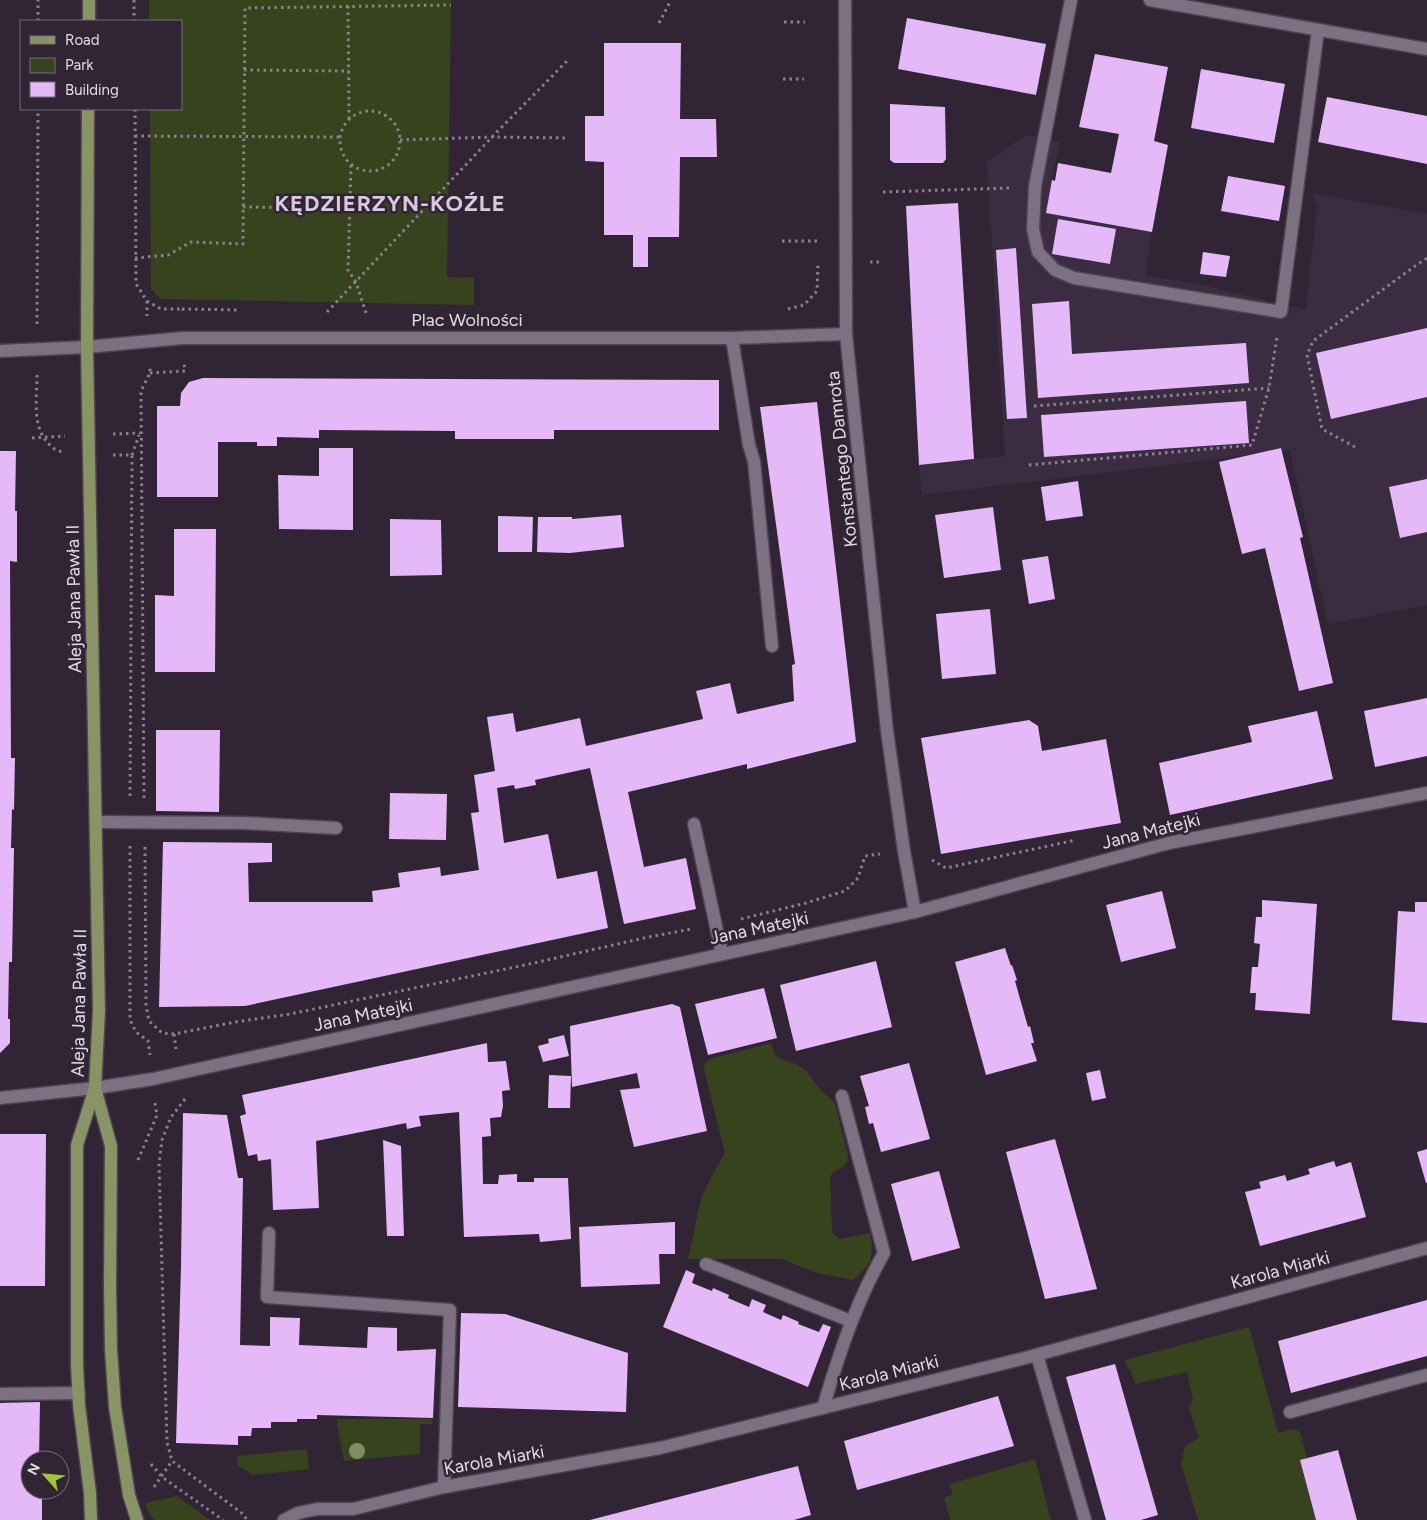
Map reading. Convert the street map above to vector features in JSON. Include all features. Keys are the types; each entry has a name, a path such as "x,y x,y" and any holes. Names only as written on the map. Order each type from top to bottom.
{"main road":[{"path":"89,0 89,20"},
{"name":"Aleja Jana Pawła II","path":"88,110 87,347 99,1010 96,1088 77,1146 76,1321 79,1393 90,1493 91,1520"},
{"name":"Aleja Jana Pawła II","path":"96,1088 111,1146 110,1287 111,1350 115,1406 129,1494 137,1520"}],"street":[{"name":"Konstantego Damrota","path":"845,0 846,334 887,731 915,912"},
{"path":"1071,0 1035,186 1033,229 1038,252 1055,270 1074,278 1281,312 1318,30"},
{"path":"1150,0 1195,4 1318,30 1427,50"},
{"name":"Plac Wolności","path":"0,351 87,347 183,338 732,338 846,334"},
{"path":"732,338 749,445 754,461 772,646"},
{"name":"Jana Matejki","path":"0,1098 96,1088 153,1079 915,912 1169,843 1427,792"},
{"path":"96,822 244,824 336,828"},
{"path":"694,824 722,954"},
{"path":"823,1408 851,1321 884,1253 842,1096"},
{"path":"269,1233 267,1297 450,1310 444,1487"},
{"name":"Karola Miarki","path":"284,1520 317,1509 353,1509 444,1487 660,1448 1037,1355 1427,1248"},
{"path":"706,1264 851,1321"},
{"path":"1037,1355 1085,1520"},
{"path":"1290,1412 1427,1375"},
{"path":"0,1394 79,1393"},
{"name":"Karola Miarki","path":"337,1520 353,1509"}],"path":[{"path":"38,0 38,20"},
{"path":"134,0 134,20"},
{"path":"659,22 671,0"},
{"path":"135,258 168,255 191,242 243,244 244,8 451,5"},
{"path":"348,6 350,120"},
{"path":"784,22 805,22"},
{"path":"337,312 327,312 492,137 568,60"},
{"path":"244,70 349,71"},
{"path":"784,79 804,79"},
{"path":"135,110 136,284 147,301"},
{"path":"376,112 386,116 398,130 399,150 395,159 388,166 379,170 359,169 344,156 341,147 341,137 344,128 357,114 376,112"},
{"path":"135,136 341,137"},
{"path":"400,140 492,137 568,138"},
{"path":"351,164 348,270 356,282 366,313"},
{"path":"883,192 1035,186"},
{"path":"243,207 349,208"},
{"path":"782,241 818,241"},
{"path":"1355,447 1322,429 1307,355 1313,341 1427,258"},
{"path":"784,310 804,305 817,291 818,262 881,262"},
{"path":"182,309 240,310"},
{"path":"1029,466 1252,445 1269,388 1281,312"},
{"path":"356,313 376,313"},
{"path":"150,373 141,391 140,432 146,1005 149,1021 162,1033 174,1034 290,1014 644,938 715,925 806,903 845,891 858,878 865,856 928,844 932,860 946,868 1079,839"},
{"path":"1034,406 1269,388"},
{"path":"132,455 140,432"},
{"path":"174,1034 185,1099 171,1117 162,1140 159,1164 167,1442 172,1461 243,1514 248,1520"},
{"path":"136,1163 157,1116 153,1079"},
{"path":"152,1491 172,1461"},
{"path":"150,1462 162,1477 223,1520"}],"shaded area":[{"path":"1026,135 1060,142 1052,180 1152,232 1145,276 1194,283 1306,310 1317,207 1312,193 1427,214 1427,605 1328,624 1290,450 922,495 919,465 1005,456 987,162"}],"green space":[{"path":"149,0 451,0 447,277 474,278 474,305 161,299 151,289 150,110 182,110 182,20 149,20"},
{"path":"771,1043 777,1056 806,1071 835,1104 848,1160 830,1176 832,1231 840,1239 870,1233 872,1249 868,1265 853,1280 817,1273 782,1259 688,1259 701,1199 725,1153 704,1069 705,1063 710,1059"},
{"path":"1249,1327 1278,1433 1294,1429 1300,1432 1307,1458 1300,1460 1316,1520 1198,1520 1181,1464 1185,1446 1199,1438 1190,1412 1189,1406 1193,1400 1187,1372 1135,1384 1130,1368 1128,1369 1125,1360"},
{"path":"337,1419 432,1419 432,1424 420,1424 420,1454 344,1461"},
{"path":"307,1449 309,1469 253,1475 237,1465 238,1456"},
{"path":"1035,1459 1051,1520 950,1520 944,1498 953,1494 950,1484"},
{"path":"177,1496 210,1520 154,1520 145,1503"}],"building":[{"path":"907,18 1046,44 1036,95 898,69"},
{"path":"604,43 681,43 680,119 716,119 717,157 680,157 679,237 648,237 648,267 633,267 633,235 604,235 604,162 585,161 585,116 604,116"},
{"path":"1095,54 1168,67 1154,141 1168,145 1152,232 1046,213 1052,180 1055,181 1058,163 1111,173 1119,134 1079,127"},
{"path":"1201,69 1285,84 1274,143 1191,128"},
{"path":"1327,97 1427,116 1427,164 1318,142"},
{"path":"890,104 945,107 946,159 943,163 894,163 890,160"},
{"path":"1228,176 1285,186 1279,221 1221,211"},
{"path":"958,203 974,459 919,465 906,206"},
{"path":"1058,219 1116,229 1110,264 1052,254"},
{"path":"1016,248 1027,418 1007,419 996,250"},
{"path":"1203,252 1230,256 1226,277 1200,274"},
{"path":"1069,301 1072,354 1246,343 1249,383 1038,398 1032,304"},
{"path":"1427,328 1427,397 1331,419 1316,353"},
{"path":"203,378 719,380 719,430 554,430 554,439 455,439 455,431 319,430 319,438 277,437 277,446 257,446 257,442 218,442 218,497 157,497 157,406 180,406 181,393 189,382"},
{"path":"1246,401 1249,443 1044,457 1041,415"},
{"path":"817,402 856,742 747,769 747,764 628,792 644,867 686,858 696,909 624,924 590,768 535,780 536,785 515,789 514,785 497,788 504,843 548,834 557,879 597,871 608,928 245,1006 159,1007 163,842 272,843 272,862 248,863 249,902 373,902 372,891 400,887 398,873 440,867 441,876 479,870 471,813 479,812 474,775 495,771 487,717 513,713 516,732 580,718 586,746 703,719 696,691 730,683 737,714 794,701 792,665 795,664 760,407"},
{"path":"319,448 353,448 353,530 279,529 278,475 319,476"},
{"path":"1281,448 1303,537 1300,538 1333,683 1299,691 1265,548 1242,554 1219,462"},
{"path":"0,451 16,451 15,511 17,511 17,562 10,561 11,758 15,758 11,848 14,848 12,962 9,962 8,1019 10,1019 10,1043 0,1053"},
{"path":"1427,479 1427,532 1400,538 1389,487"},
{"path":"1078,481 1083,516 1046,521 1041,487"},
{"path":"993,507 1001,570 944,578 935,515"},
{"path":"621,515 624,547 570,553 537,552 538,517 572,517 572,519"},
{"path":"498,516 533,517 532,552 498,552"},
{"path":"390,519 441,520 442,575 390,576"},
{"path":"174,529 216,529 215,672 155,672 155,595 174,596"},
{"path":"1048,556 1055,599 1029,604 1022,560"},
{"path":"990,609 996,674 942,679 936,614"},
{"path":"1427,698 1427,756 1375,767 1364,711"},
{"path":"1317,711 1333,779 1170,815 1159,763 1252,742 1248,726"},
{"path":"1029,720 1038,726 1042,751 1106,739 1121,823 941,854 921,738"},
{"path":"156,730 220,730 219,812 156,811"},
{"path":"390,793 447,794 446,840 389,839"},
{"path":"1162,891 1176,948 1121,962 1106,905"},
{"path":"1262,900 1317,904 1310,1014 1255,1010 1256,993 1250,993 1252,967 1258,967 1260,944 1254,943 1256,917 1262,917"},
{"path":"1415,902 1427,902 1427,1023 1392,1020 1398,911 1415,912"},
{"path":"1005,948 1017,980 1015,981 1028,1027 1030,1026 1034,1043 1031,1043 1037,1061 986,1075 955,962"},
{"path":"876,961 892,1027 796,1051 780,985"},
{"path":"764,988 777,1038 708,1055 695,1004"},
{"path":"672,1004 680,1007 707,1131 634,1147 620,1090 640,1088 637,1073 572,1087 570,1026"},
{"path":"564,1035 569,1056 543,1062 538,1046 549,1043 548,1039"},
{"path":"487,1043 488,1062 506,1061 510,1090 502,1091 503,1106 501,1117 490,1118 491,1136 482,1137 483,1184 498,1184 499,1175 517,1174 517,1182 534,1182 534,1178 568,1178 571,1239 540,1242 539,1234 464,1237 459,1112 419,1116 421,1126 407,1129 406,1123 316,1141 319,1208 273,1210 271,1159 258,1161 257,1154 248,1156 240,1116 246,1114 242,1095"},
{"path":"909,1063 930,1139 881,1152 873,1123 869,1124 865,1107 869,1106 860,1076"},
{"path":"1100,1070 1106,1098 1092,1101 1086,1073"},
{"path":"549,1075 571,1076 570,1108 548,1108"},
{"path":"183,1113 227,1115 238,1178 243,1178 240,1345 270,1346 270,1317 300,1318 299,1345 367,1348 368,1327 397,1328 397,1351 436,1349 433,1418 317,1415 317,1419 297,1419 297,1422 271,1422 271,1428 252,1428 251,1436 238,1436 238,1445 176,1443"},
{"path":"0,1134 46,1134 45,1286 0,1286"},
{"path":"1055,1139 1097,1289 1045,1299 1006,1152"},
{"path":"383,1140 401,1146 404,1236 387,1236"},
{"path":"1427,1149 1427,1183 1426,1183 1417,1152"},
{"path":"1334,1161 1336,1167 1351,1162 1366,1217 1260,1246 1245,1192 1261,1188 1259,1182 1285,1175 1287,1181 1310,1174 1308,1169"},
{"path":"939,1171 960,1248 912,1261 891,1184"},
{"path":"675,1222 675,1254 659,1254 660,1284 581,1287 579,1227"},
{"path":"686,1270 695,1274 692,1283 712,1291 713,1288 729,1295 728,1298 749,1307 752,1299 766,1305 763,1312 781,1320 783,1315 799,1322 798,1324 819,1332 823,1324 831,1327 808,1387 663,1327"},
{"path":"1427,1300 1427,1356 1291,1393 1278,1341"},
{"path":"461,1313 505,1314 628,1353 626,1412 458,1407"},
{"path":"1115,1364 1158,1515 1141,1520 1106,1520 1066,1377"},
{"path":"998,1396 1014,1446 857,1490 844,1441"},
{"path":"40,1402 39,1450 20,1450 20,1500 42,1500 42,1520 0,1520 0,1403"},
{"path":"1338,1450 1357,1520 1316,1520 1300,1460"},
{"path":"798,1466 811,1515 794,1520 590,1520"}],"district":[{"name":"KĘDZIERZYN-KOŹLE","path":"390,203"}]}
